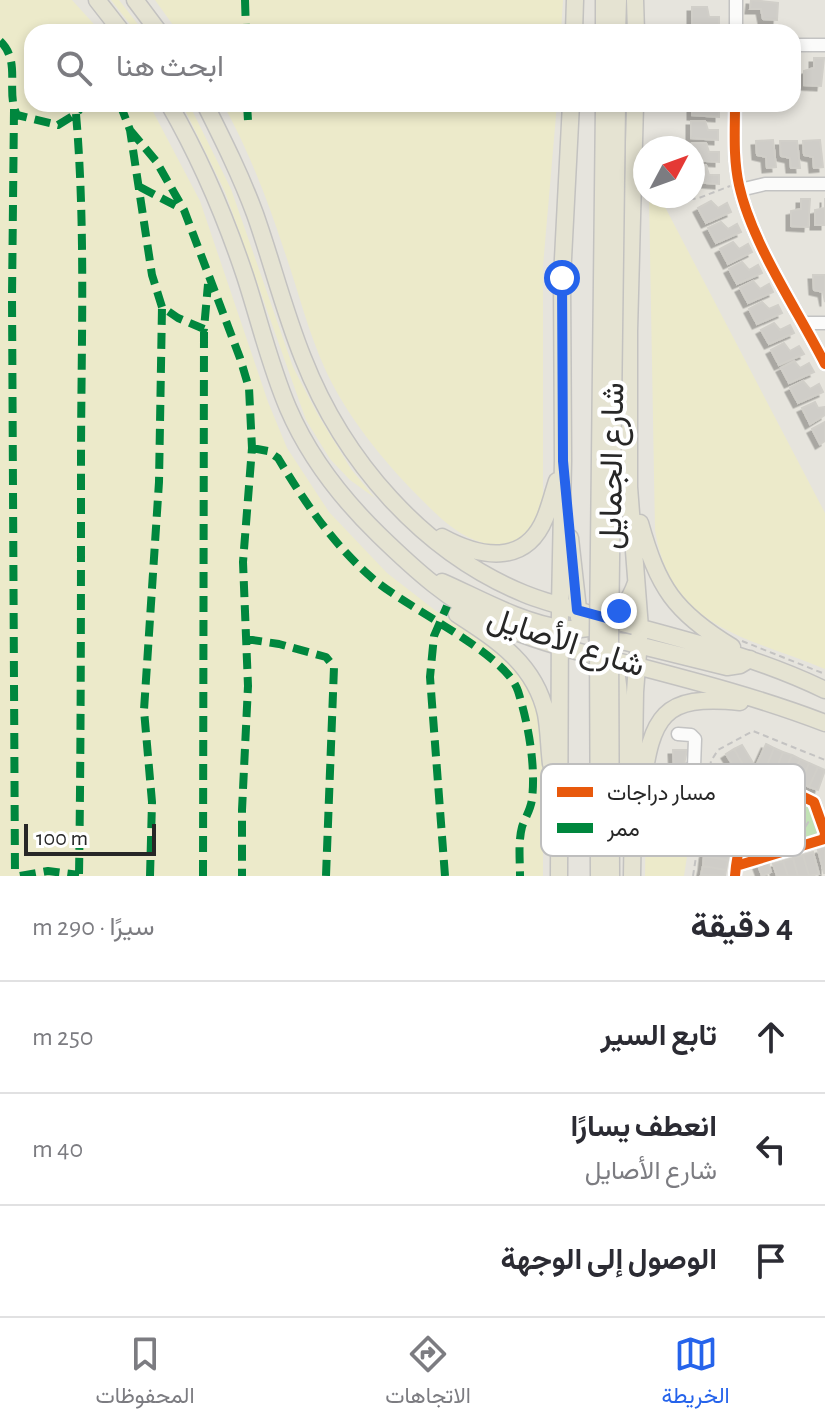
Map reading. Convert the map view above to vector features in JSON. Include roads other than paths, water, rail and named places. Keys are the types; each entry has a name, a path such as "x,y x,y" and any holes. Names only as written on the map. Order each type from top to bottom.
{"main road":[{"path":"97,0 116,24"},
{"path":"135,0 153,24"},
{"path":"574,24 575,0"},
{"path":"604,0 604,24"},
{"path":"617,24 618,0"},
{"path":"635,0 636,24"},
{"name":"شارع الأصايل","path":"173,112 209,182 227,226 279,382 309,449 352,508 418,572 446,594 495,623 560,645 766,701 825,723"},
{"name":"شارع الأصايل","path":"209,112 256,215 302,356 317,391 341,434 410,519 454,556 488,578 560,606 587,627 610,619 750,659 825,690"},
{"path":"560,764 562,278 571,112"},
{"name":"شارع الجمايل","path":"599,764 604,112"},
{"name":"شارع الجمايل","path":"611,764 617,112"},
{"path":"634,764 640,628 629,487 629,331 635,112"},
{"path":"410,519 474,553 505,553 519,548 545,520 563,461"},
{"path":"563,461 587,627 612,658 619,686 622,764"},
{"path":"418,572 510,612 560,627 587,627 639,645 727,667 750,659 690,619 664,588 648,552 629,487"},
{"path":"418,572 439,598 506,647 528,671 545,711 552,764"},
{"path":"560,645 587,627 610,619 627,602 637,580"},
{"path":"646,764 652,734 660,721 676,707 703,700 766,701"},
{"path":"559,856 559,876"},
{"name":"شارع الجمايل","path":"599,856 599,876"},
{"name":"شارع الجمايل","path":"611,856 611,876"},
{"path":"632,856 632,876"}],"street":[{"path":"736,0 736,24"},
{"path":"801,45 825,45"},
{"path":"735,112 734,142 740,187 759,239 825,364"},
{"path":"740,187 825,184"},
{"path":"804,323 825,323"},
{"path":"678,734 691,735 695,739 694,764"},
{"path":"805,799 811,799 817,806 825,836 819,842 805,843"},
{"path":"736,871 767,856"}]}
